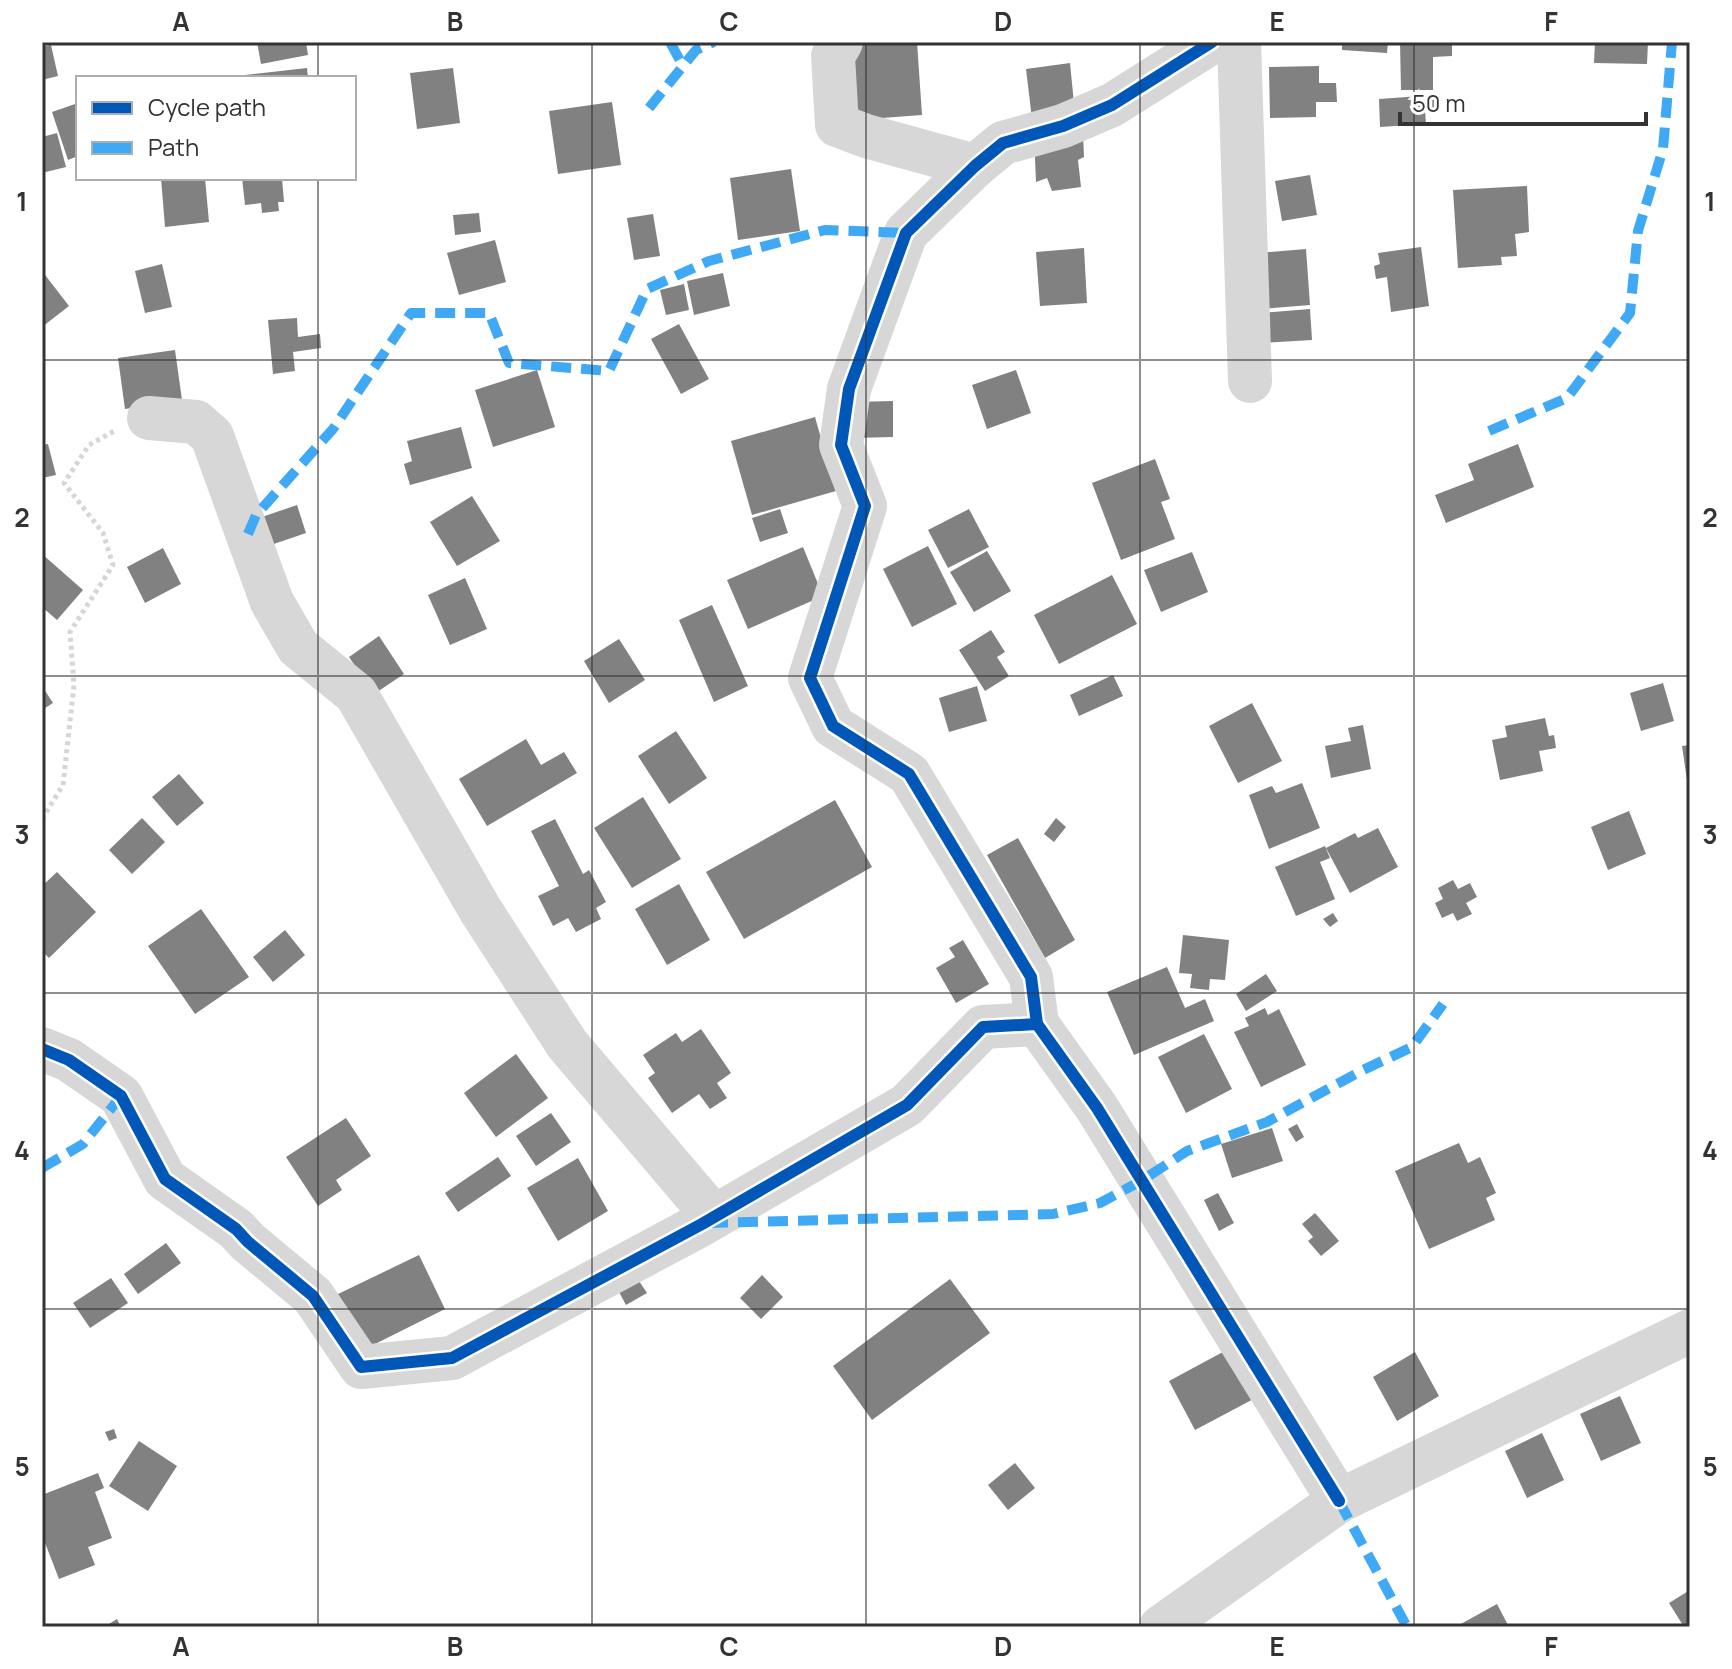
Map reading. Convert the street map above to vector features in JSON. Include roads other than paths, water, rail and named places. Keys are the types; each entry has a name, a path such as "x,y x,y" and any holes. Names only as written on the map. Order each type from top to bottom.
{"street":[{"path":"841,42 833,56 837,125 975,166"},
{"path":"1212,42 1112,105 1063,126 1003,143 906,233 849,389 841,445 865,506 810,678 833,726 909,774 1031,977 1037,1024 1097,1108 1339,1501"},
{"path":"1239,42 1250,381"},
{"path":"149,418 196,422 212,436 272,602 298,647 356,694 481,911 567,1044 714,1217"},
{"path":"42,1049 69,1060 121,1096 165,1179 236,1229 313,1296 361,1367 452,1358 714,1217 907,1105 983,1027 1037,1024"},
{"path":"1161,1627 1339,1501 1690,1331"}]}
